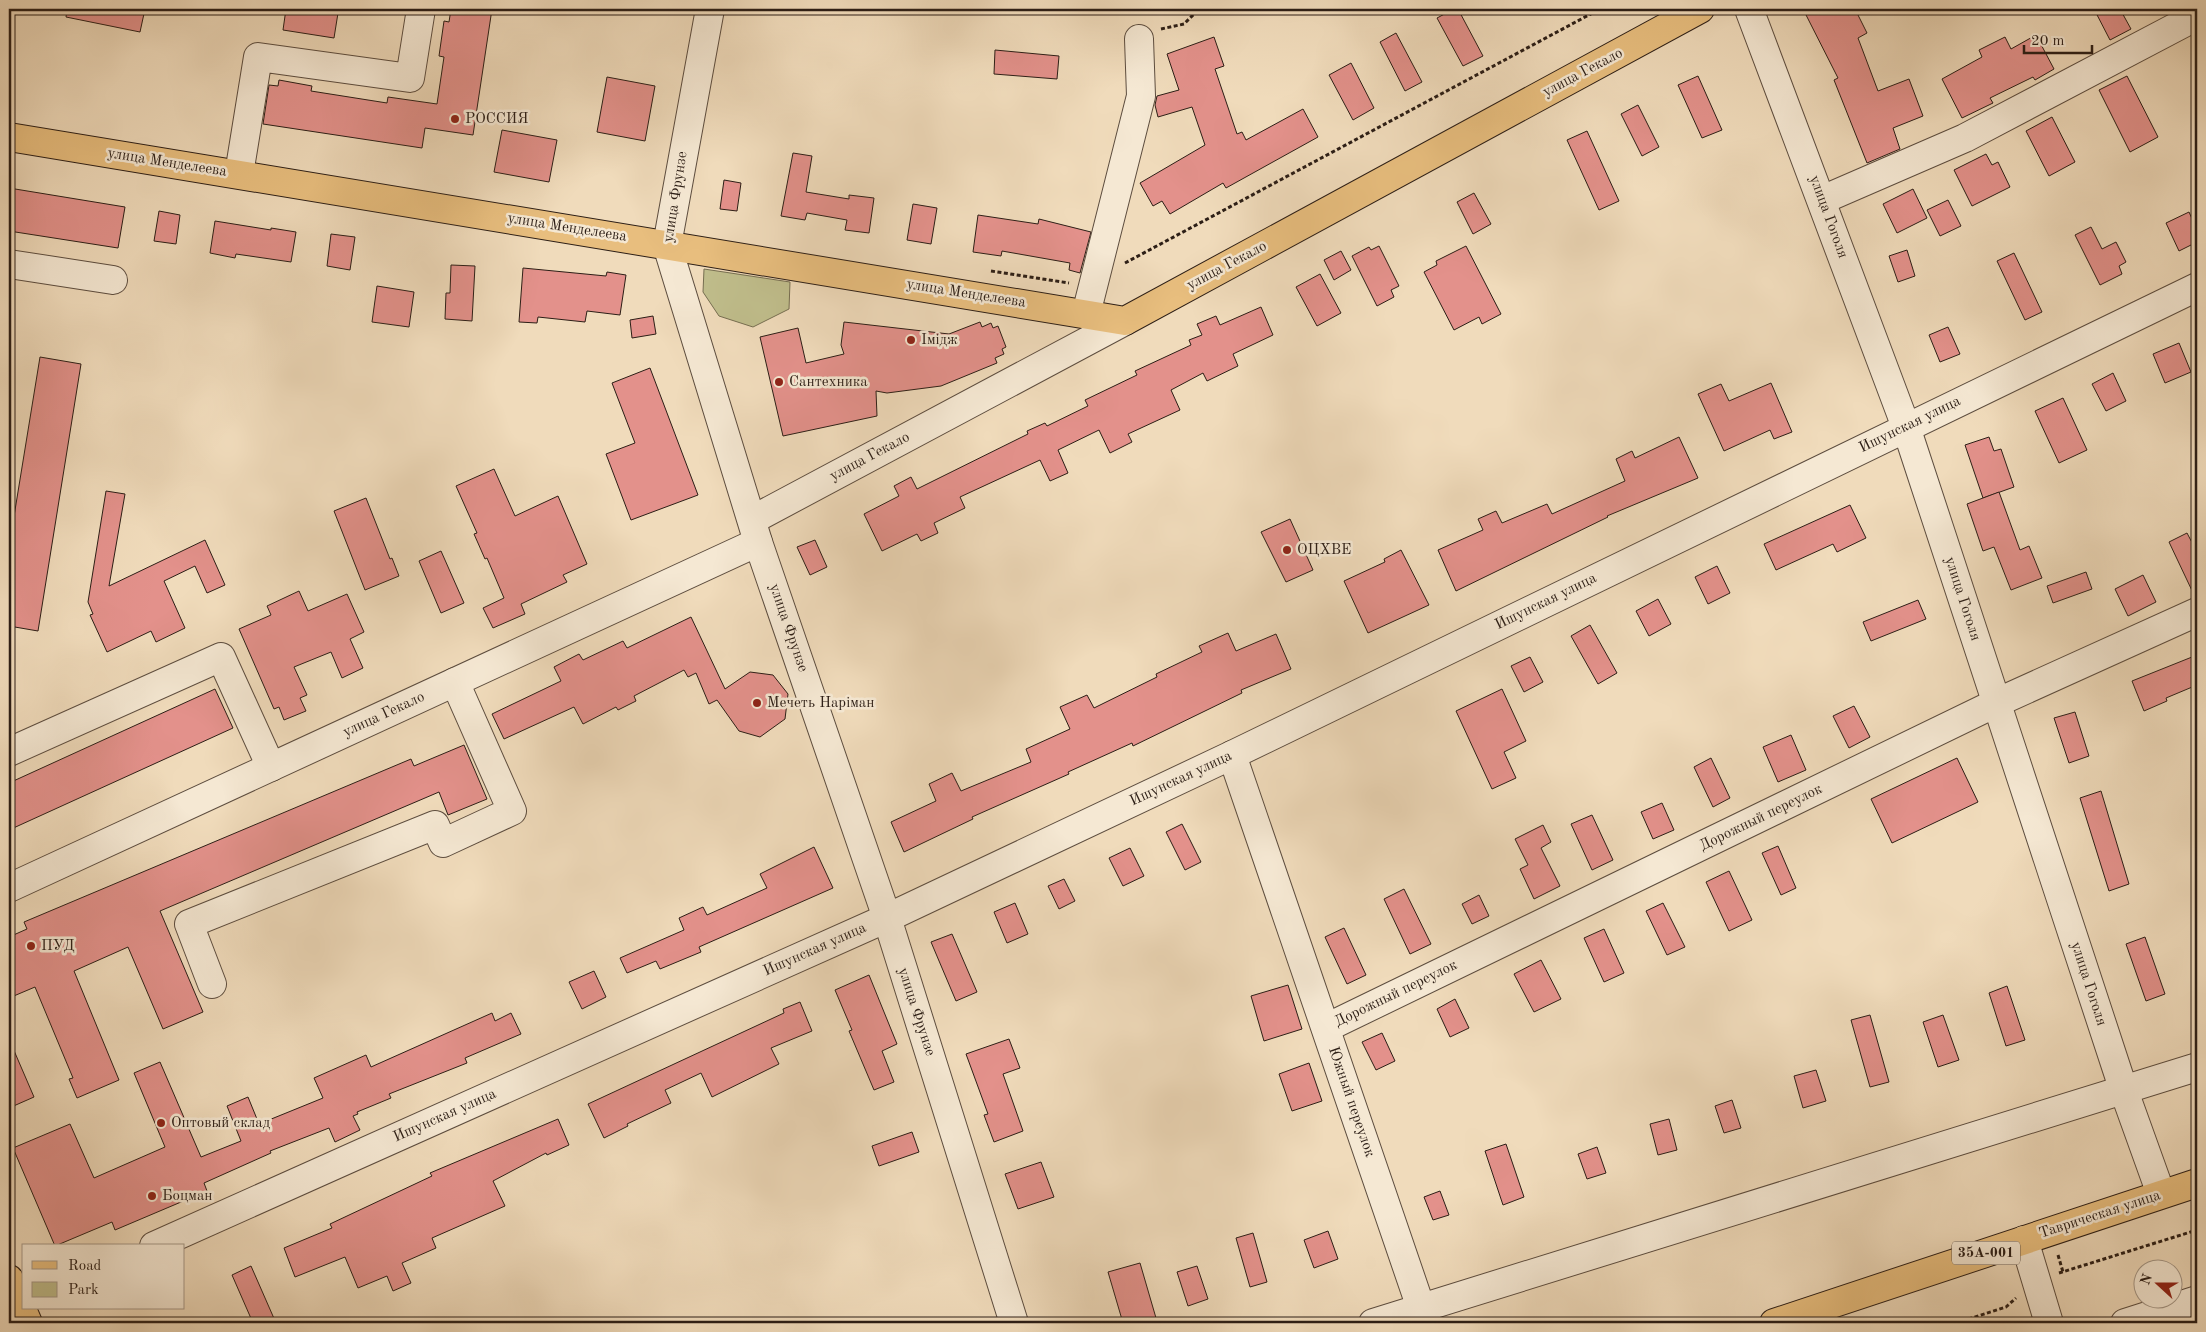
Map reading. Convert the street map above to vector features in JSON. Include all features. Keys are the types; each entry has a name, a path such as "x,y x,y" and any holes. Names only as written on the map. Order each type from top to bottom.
{"main road":[{"name":"улица Гекало","path":"1125,321 1700,9"},
{"name":"улица Менделеева","path":"9,137 1125,321"},
{"name":"Таврическая улица","path":"1774,1323 2197,1183"},
{"path":"9,1279 22,1307"}],"street":[{"path":"239,174 258,56 410,78 421,9"},
{"name":"улица Фрунзе","path":"710,9 667,245 755,531 886,918 1014,1323"},
{"name":"улица Гоголя","path":"1749,9 1906,428 2124,1091 2161,1194"},
{"path":"1822,200 1965,138 2197,16"},
{"path":"1086,314 1141,96 1139,39"},
{"path":"9,264 113,280"},
{"name":"Ишунская улица","path":"158,1244 886,918 1232,755 2197,288"},
{"name":"улица Гекало","path":"9,888 455,682 755,531 1125,321"},
{"name":"Дорожный переулок","path":"1326,1028 1996,703 2197,612"},
{"path":"9,752 221,657 271,767"},
{"path":"212,984 189,924 435,825 442,843 512,811 455,682"},
{"name":"Южный переулок","path":"1232,755 1421,1308"},
{"path":"1373,1323 2197,1067"},
{"path":"2024,1240 2048,1323"},
{"path":"2125,1323 2197,1300"}],"path":[{"path":"1139,39 1151,31 1184,24 1199,9"},
{"path":"982,270 1080,285 1095,280 1600,9"},
{"path":"1956,1323 2006,1307 2036,1280 2197,1230"}],"green space":[{"path":"704,269 790,282 789,309 753,327 719,316 703,292"}],"building":[{"path":"67,9 145,9 140,32 66,17"},
{"path":"286,9 325,9 325,11 338,13 334,38 283,30"},
{"path":"451,9 492,9 473,135 425,128 422,148 263,124 269,85 278,86 279,80 312,86 311,91 387,103 388,97 437,104 444,57 439,56 444,21 449,22"},
{"path":"1454,9 1458,9 1483,56 1463,66 1437,18"},
{"path":"1803,9 1855,9 1867,33 1858,38 1878,91 1909,79 1923,116 1893,128 1900,149 1867,163 1834,80 1838,78"},
{"path":"2094,9 2120,9 2131,29 2110,40"},
{"path":"1396,33 1422,82 1405,91 1380,42"},
{"path":"2036,35 2054,69 2035,80 2033,77 1990,98 1993,103 1962,118 1942,79 1982,57 1979,50 2005,37 2011,49"},
{"path":"1214,37 1224,66 1215,69 1237,134 1242,132 1246,140 1303,109 1318,137 1226,188 1223,183 1170,214 1162,201 1153,206 1140,183 1205,145 1192,107 1158,117 1155,105 1157,96 1179,90 1167,54"},
{"path":"995,50 1059,56 1057,79 994,74"},
{"path":"1351,63 1374,108 1353,120 1329,75"},
{"path":"1698,76 1722,130 1702,138 1678,85"},
{"path":"2127,76 2158,137 2130,152 2099,90"},
{"path":"607,77 655,86 645,141 597,132"},
{"path":"1638,105 1659,147 1642,156 1621,114"},
{"path":"2052,117 2075,162 2049,176 2026,131"},
{"path":"502,130 557,140 549,182 494,172"},
{"path":"1587,131 1619,201 1599,210 1567,140"},
{"path":"793,153 812,156 806,192 849,199 849,195 874,198 869,233 845,230 847,220 807,213 805,220 781,216"},
{"path":"1986,154 1992,165 1998,162 2010,187 1972,206 1954,170"},
{"path":"724,180 741,183 737,211 720,209"},
{"path":"9,188 125,207 118,248 9,231"},
{"path":"1913,189 1927,218 1897,233 1883,204"},
{"path":"1474,193 1491,224 1473,234 1457,202"},
{"path":"1948,200 1961,226 1940,236 1927,210"},
{"path":"913,204 937,208 931,244 907,240"},
{"path":"159,211 180,215 176,244 154,241"},
{"path":"2189,212 2197,230 2197,242 2179,251 2166,223"},
{"path":"978,215 1038,224 1039,219 1091,232 1080,273 1069,270 1070,263 1002,251 1001,256 973,252"},
{"path":"215,221 296,232 291,262 236,254 235,258 210,253"},
{"path":"2091,227 2102,249 2116,242 2126,262 2119,266 2122,274 2100,285 2075,235"},
{"path":"331,234 355,237 350,270 327,266"},
{"path":"1379,246 1399,286 1391,290 1394,297 1377,306 1352,256 1369,247 1371,250"},
{"path":"1466,246 1501,314 1482,324 1479,317 1454,330 1424,272 1437,265 1436,261"},
{"path":"1907,250 1915,276 1898,282 1889,256"},
{"path":"1341,251 1351,270 1334,280 1324,260"},
{"path":"2014,253 2042,312 2025,320 1997,261"},
{"path":"451,265 475,266 472,321 445,319 446,293 450,293"},
{"path":"523,268 606,276 607,272 626,275 620,315 587,311 585,322 538,317 537,323 519,322"},
{"path":"1320,274 1341,313 1317,326 1296,287"},
{"path":"377,286 414,292 409,327 372,322"},
{"path":"1261,307 1273,335 1233,354 1238,366 1207,381 1203,373 1171,390 1180,410 1128,434 1132,442 1110,453 1099,430 1058,450 1068,473 1050,481 1040,460 960,497 965,508 934,523 938,533 921,541 917,534 882,551 864,514 899,496 894,486 911,477 917,489 1028,434 1027,431 1045,423 1047,426 1088,406 1085,400 1137,375 1135,371 1191,345 1189,340 1202,335 1197,324 1216,316 1220,325"},
{"path":"653,316 656,334 632,338 630,320"},
{"path":"844,322 949,334 980,322 982,327 991,323 993,328 998,326 1006,347 1002,349 1004,354 995,358 997,363 941,386 887,393 876,391 877,416 783,436 760,337 798,328 806,363 844,354 841,345"},
{"path":"1948,327 1960,354 1940,362 1929,335"},
{"path":"2179,343 2191,372 2165,383 2153,354"},
{"path":"40,357 81,364 38,631 9,626 9,547"},
{"path":"650,368 698,495 631,520 606,454 635,443 612,383"},
{"path":"2113,373 2126,401 2106,411 2092,384"},
{"path":"1771,383 1792,432 1774,439 1770,430 1724,451 1698,394 1721,384 1729,401"},
{"path":"2063,398 2087,450 2059,463 2035,411"},
{"path":"1679,437 1698,478 1607,516 1456,591 1438,550 1483,530 1478,519 1496,511 1502,523 1547,504 1552,514 1625,481 1616,459 1632,451 1635,458"},
{"path":"1989,437 1994,451 2001,449 2014,487 1983,498 1965,445"},
{"path":"494,469 515,516 558,496 587,564 563,575 567,582 521,604 525,614 493,628 483,608 504,598 487,558 485,559 474,534 477,533 456,486"},
{"path":"106,491 125,494 109,586 205,540 225,585 207,593 195,566 164,581 185,628 156,642 151,631 107,652 90,615 93,614 88,602"},
{"path":"1999,492 2020,550 2029,546 2042,578 2011,590 1994,547 1983,551 1967,504"},
{"path":"366,498 390,559 392,558 399,576 365,590 334,511"},
{"path":"1850,505 1866,538 1837,552 1833,544 1776,570 1764,544"},
{"path":"1290,519 1313,570 1286,582 1261,532"},
{"path":"2187,533 2197,552 2197,597 2195,597 2169,542"},
{"path":"815,540 827,567 810,575 797,547"},
{"path":"1401,550 1429,605 1368,633 1344,581 1385,562 1384,559"},
{"path":"441,551 464,603 441,613 419,561"},
{"path":"1717,566 1730,593 1708,604 1695,577"},
{"path":"2086,572 2092,589 2053,603 2047,586"},
{"path":"2143,575 2156,602 2128,616 2115,589"},
{"path":"299,591 308,611 347,594 364,632 350,639 363,668 342,678 331,652 294,667 307,695 300,698 306,711 284,720 279,707 274,709 239,629 271,615 267,606"},
{"path":"1658,599 1671,624 1649,636 1636,611"},
{"path":"1918,600 1926,619 1871,641 1863,622"},
{"path":"691,617 725,689 750,672 773,675 788,694 785,719 760,737 739,731 717,700 709,704 696,673 688,677 684,670 634,696 636,701 618,710 616,707 583,724 574,707 504,739 492,714 561,681 554,667 579,654 583,660 623,641 627,648"},
{"path":"1590,625 1617,673 1598,684 1571,636"},
{"path":"1228,633 1236,651 1276,634 1291,669 1241,690 1242,693 1133,746 1132,743 1068,772 1069,774 972,817 973,819 904,852 891,822 936,801 929,784 952,773 961,791 1031,762 1026,749 1070,729 1060,707 1087,695 1094,708 1157,677 1156,674 1202,652 1199,646"},
{"path":"2197,655 2197,685 2166,698 2167,701 2144,711 2132,681"},
{"path":"1530,657 1543,682 1524,692 1511,666"},
{"path":"215,689 233,728 9,830 9,783"},
{"path":"1502,689 1526,741 1504,752 1516,778 1492,789 1456,711"},
{"path":"1854,706 1870,737 1849,748 1833,716"},
{"path":"2075,712 2089,756 2069,763 2054,718"},
{"path":"1791,735 1806,770 1778,782 1763,747"},
{"path":"464,745 487,799 448,815 439,792 160,911 203,1012 163,1029 128,947 74,971 119,1080 77,1098 69,1079 73,1078 35,987 9,998 9,937 27,929 24,922 411,759 414,766"},
{"path":"1711,758 1730,798 1713,807 1694,767"},
{"path":"1957,758 1978,802 1892,843 1871,799"},
{"path":"2101,791 2129,884 2109,891 2080,798"},
{"path":"1662,803 1674,830 1653,839 1641,812"},
{"path":"1592,815 1613,860 1592,870 1571,824"},
{"path":"1182,824 1201,862 1185,870 1166,832"},
{"path":"1543,825 1551,842 1541,848 1560,886 1534,899 1520,869 1528,865 1515,839"},
{"path":"1778,846 1796,888 1781,895 1762,853"},
{"path":"814,847 833,888 699,947 701,952 660,969 656,961 627,973 620,958 684,930 679,918 703,907 707,915 767,888 760,874"},
{"path":"1130,848 1144,876 1123,886 1109,858"},
{"path":"1729,871 1752,920 1729,931 1706,882"},
{"path":"1064,879 1075,901 1059,909 1048,886"},
{"path":"1404,889 1431,944 1410,954 1384,899"},
{"path":"1479,895 1489,916 1472,924 1462,904"},
{"path":"1015,903 1028,934 1007,943 994,912"},
{"path":"1663,903 1685,947 1667,955 1646,911"},
{"path":"1344,928 1366,975 1347,984 1325,937"},
{"path":"1604,929 1624,973 1604,982 1584,938"},
{"path":"952,934 977,992 956,1001 931,942"},
{"path":"2145,937 2165,994 2146,1001 2126,944"},
{"path":"1541,960 1561,999 1534,1012 1514,974"},
{"path":"594,971 606,997 582,1009 569,982"},
{"path":"869,975 897,1044 882,1051 894,1082 874,1090 849,1031 852,1030 835,990"},
{"path":"1288,985 1302,1029 1264,1041 1251,996"},
{"path":"2007,986 2025,1040 2006,1046 1989,993"},
{"path":"1455,999 1469,1028 1450,1037 1437,1009"},
{"path":"800,1002 812,1031 771,1048 779,1064 712,1097 701,1073 665,1090 671,1103 627,1124 628,1126 604,1138 588,1104 784,1013 783,1009"},
{"path":"492,1013 495,1021 511,1013 521,1034 465,1058 467,1063 389,1094 391,1098 357,1112 358,1114 353,1116 360,1130 335,1142 329,1128 270,1151 271,1153 204,1183 207,1191 115,1230 112,1222 60,1244 54,1244 13,1148 70,1124 94,1178 165,1147 134,1073 160,1062 201,1157 241,1141 227,1106 248,1097 259,1124 323,1098 314,1078 366,1055 371,1067"},
{"path":"1870,1015 1889,1082 1870,1087 1851,1020"},
{"path":"1943,1015 1959,1060 1938,1067 1923,1022"},
{"path":"1382,1033 1395,1061 1376,1070 1362,1042"},
{"path":"9,1039 34,1097 9,1108"},
{"path":"1009,1039 1020,1068 1003,1074 1023,1131 994,1142 984,1115 988,1114 966,1054"},
{"path":"1309,1063 1322,1101 1292,1111 1279,1074"},
{"path":"1816,1070 1826,1101 1803,1108 1794,1076"},
{"path":"1732,1100 1741,1128 1724,1133 1715,1106"},
{"path":"558,1119 569,1145 547,1155 546,1153 493,1181 505,1206 432,1238 436,1248 402,1263 411,1283 393,1291 387,1276 358,1288 345,1257 295,1277 284,1248 332,1228 330,1224 432,1176 430,1173"},
{"path":"1669,1119 1677,1150 1658,1155 1650,1124"},
{"path":"912,1132 919,1152 879,1166 872,1146"},
{"path":"1506,1144 1524,1197 1503,1205 1485,1151"},
{"path":"1597,1147 1606,1173 1587,1179 1578,1154"},
{"path":"1041,1162 1054,1197 1018,1209 1005,1174"},
{"path":"1440,1191 1449,1215 1433,1220 1424,1197"},
{"path":"1328,1231 1338,1259 1314,1268 1304,1240"},
{"path":"1253,1233 1267,1282 1250,1287 1236,1238"},
{"path":"1140,1263 1156,1318 1139,1323 1123,1323 1108,1272"},
{"path":"251,1266 276,1323 253,1323 232,1275"},
{"path":"1197,1266 1208,1299 1188,1306 1177,1272"}],"place":[{"name":"РОССИЯ","path":"455,119"},
{"name":"Імідж","path":"911,340"},
{"name":"Сантехника","path":"779,382"},
{"name":"ОЦХВЕ","path":"1287,550"},
{"name":"Мечеть Наріман","path":"757,703"},
{"name":"ПУД","path":"31,946"},
{"name":"Оптовый склад","path":"161,1123"},
{"name":"Боцман","path":"152,1196"}]}
